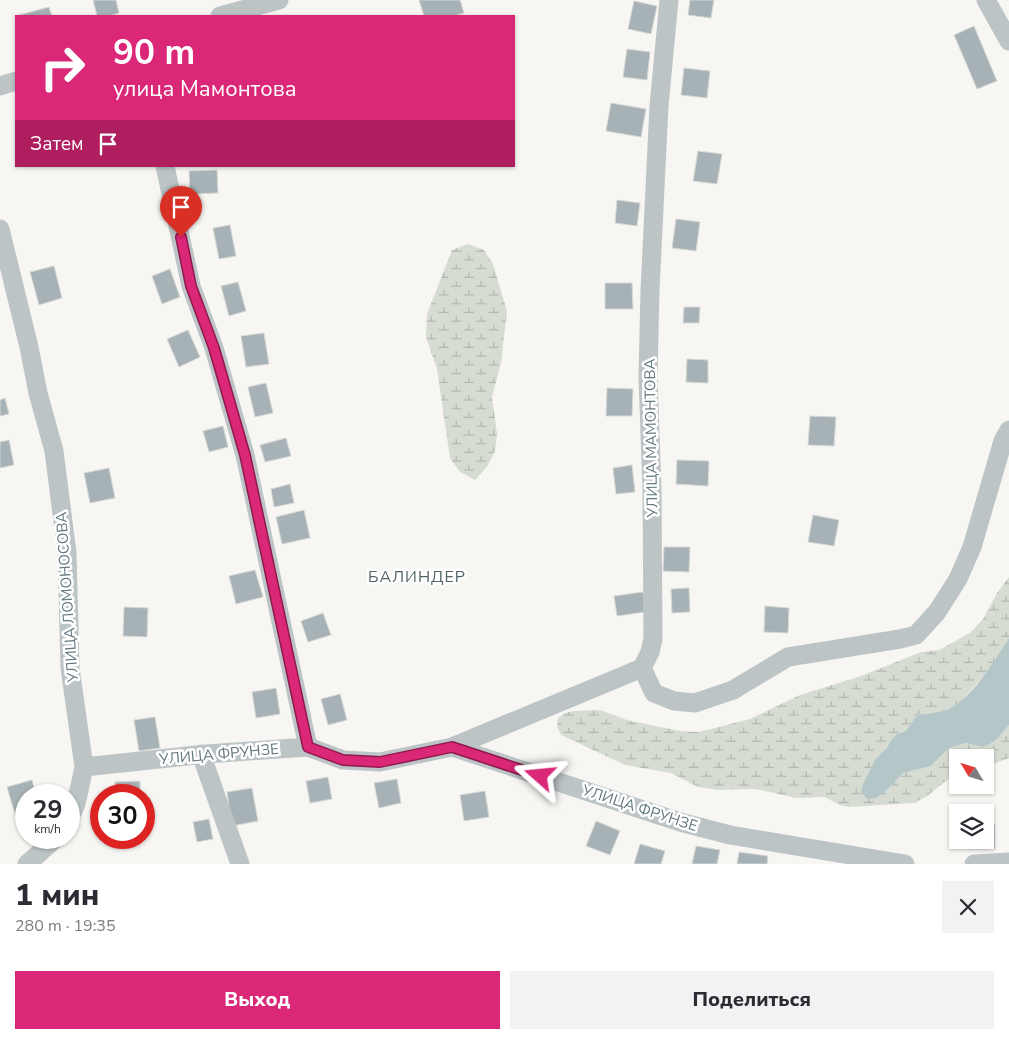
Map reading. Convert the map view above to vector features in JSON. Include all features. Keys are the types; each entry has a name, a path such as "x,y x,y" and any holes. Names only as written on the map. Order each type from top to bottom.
{"street":[{"path":"222,15 241,5 279,0"},
{"name":"УЛИЦА МАМОНТОВА","path":"642,668 650,652 653,639 652,490 648,377 650,290 660,106 669,0"},
{"path":"986,0 1009,41"},
{"path":"0,86 15,81"},
{"path":"165,167 191,286 214,348 245,455 308,747"},
{"name":"УЛИЦА ЛОМОНОСОВА","path":"0,229 38,392 54,451 67,553 70,668 84,767 80,786"},
{"path":"452,747 642,668 654,693 674,701 696,703 733,690 788,657 916,635 937,612 958,579 972,547 1003,442 1009,430"},
{"name":"УЛИЦА ФРУНЗЕ","path":"84,767 201,754 308,747 343,760 380,762 452,747 680,822 730,835 905,864"},
{"path":"201,754 240,864"},
{"path":"27,864 44,849"},
{"path":"974,864 1009,862"}],"green space":[{"path":"468,244 484,250 493,264 507,311 501,363 492,397 497,434 495,451 487,467 475,480 460,472 450,458 437,369 426,337 427,314 452,250"},
{"path":"1009,577 1009,638 990,669 960,702 944,711 916,716 906,731 897,734 876,760 884,793 903,773 931,766 949,748 965,743 983,747 990,744 1009,725 1009,758 994,764 994,749 949,749 949,780 926,797 914,803 849,807 824,797 796,798 756,789 717,790 698,787 671,773 625,765 561,735 557,727 558,718 565,713 574,711 600,710 627,720 680,731 699,732 750,719 800,695 861,676 921,652 939,650 970,633 983,619 997,593"}],"shaded area":[{"path":"1009,638 1009,725 997,739 983,747 965,743 949,748 931,766 903,773 884,793 876,798 867,799 861,792 863,784 875,760 887,748 891,740 897,734 906,731 916,716 943,711 963,699 981,680"}],"building":[{"path":"93,0 116,0 119,13 97,15"},
{"path":"419,0 460,0 464,13 457,15 424,15"},
{"path":"690,0 714,0 711,18 688,15"},
{"path":"634,1 657,6 651,34 628,29"},
{"path":"49,7 52,15 19,15"},
{"path":"974,26 997,81 977,89 954,35"},
{"path":"627,49 650,52 647,80 623,77"},
{"path":"684,68 710,71 707,98 681,95"},
{"path":"611,103 646,109 641,137 606,131"},
{"path":"698,151 722,154 717,184 693,181"},
{"path":"217,170 218,193 190,194 189,171"},
{"path":"617,200 640,203 637,226 615,223"},
{"path":"676,219 700,222 696,251 672,248"},
{"path":"230,225 236,256 219,259 213,228"},
{"path":"54,266 62,298 39,305 30,272"},
{"path":"170,269 180,297 162,304 152,276"},
{"path":"238,282 246,311 229,316 221,286"},
{"path":"605,283 632,283 633,309 605,309"},
{"path":"684,307 700,307 699,323 683,323"},
{"path":"188,330 200,357 179,367 167,339"},
{"path":"264,333 269,364 246,367 241,336"},
{"path":"687,359 708,360 708,383 686,382"},
{"path":"266,383 273,413 255,417 248,387"},
{"path":"607,388 633,389 632,416 606,416"},
{"path":"5,398 9,414 0,416 0,400"},
{"path":"810,416 836,417 834,446 808,445"},
{"path":"223,426 228,447 209,452 203,431"},
{"path":"286,438 291,456 265,462 260,445"},
{"path":"9,440 14,465 0,468 0,442"},
{"path":"677,460 709,461 708,486 676,484"},
{"path":"632,465 635,492 616,494 613,468"},
{"path":"109,468 115,498 90,503 84,473"},
{"path":"290,484 294,503 274,507 271,489"},
{"path":"304,510 310,538 282,544 276,517"},
{"path":"813,515 839,520 834,546 808,542"},
{"path":"664,547 690,547 689,572 663,571"},
{"path":"255,570 263,597 236,604 229,576"},
{"path":"689,588 690,612 672,613 671,589"},
{"path":"643,592 645,612 617,616 614,596"},
{"path":"765,606 789,608 788,633 764,632"},
{"path":"124,607 148,608 147,637 123,636"},
{"path":"323,613 331,635 308,642 301,621"},
{"path":"276,688 280,714 256,718 252,692"},
{"path":"340,694 347,720 328,725 321,699"},
{"path":"155,717 160,748 139,751 134,720"},
{"path":"328,777 332,799 310,803 306,781"},
{"path":"397,779 401,803 379,808 374,783"},
{"path":"32,780 33,784 18,784"},
{"path":"140,781 140,784 115,784 115,782"},
{"path":"15,785 15,814 7,787"},
{"path":"252,788 258,821 232,826 227,792"},
{"path":"485,791 489,817 464,821 460,795"},
{"path":"209,819 213,839 197,842 193,822"},
{"path":"596,821 620,831 610,855 586,846"},
{"path":"994,824 995,824 994,849"},
{"path":"640,844 665,851 661,864 634,864"},
{"path":"696,846 720,850 717,864 692,864"},
{"path":"739,852 768,856 767,864 737,864"}],"district":[{"name":"БАЛИНДЕР","path":"417,576"}],"route":[{"path":"181,237 191,286 214,348 245,455 308,747 343,760 380,762 452,747 540,776"}]}
